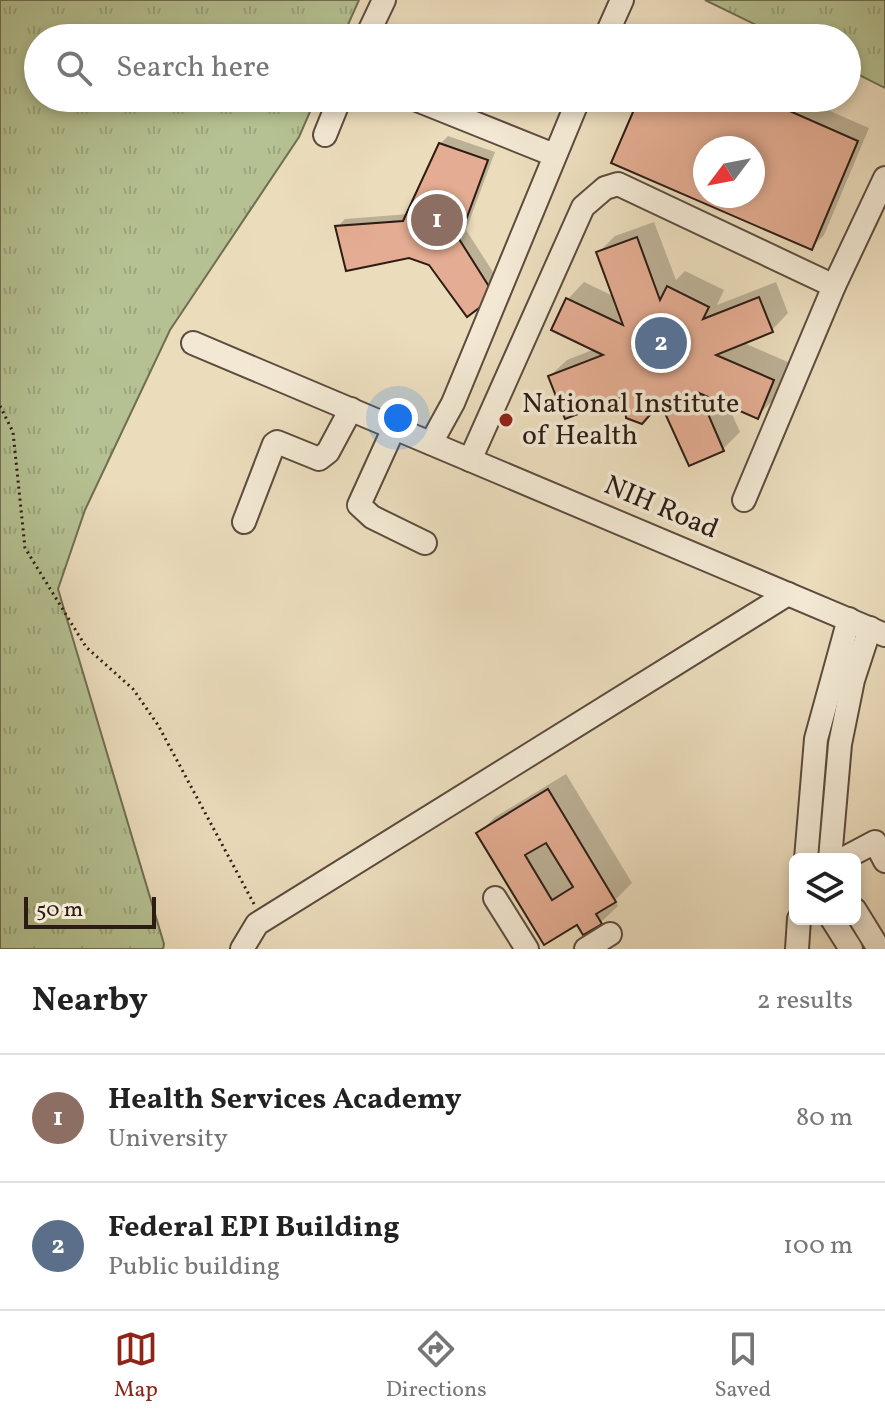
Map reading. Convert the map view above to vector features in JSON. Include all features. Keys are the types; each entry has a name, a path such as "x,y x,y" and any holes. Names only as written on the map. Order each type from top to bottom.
{"street":[{"path":"373,24 384,0"},
{"path":"611,24 622,0"},
{"path":"325,135 334,112"},
{"path":"447,112 554,155"},
{"path":"431,443 453,403 573,112"},
{"path":"744,500 834,286 885,178"},
{"path":"470,460 583,207 605,188 618,184 834,286"},
{"name":"NIH Road","path":"193,343 878,631"},
{"path":"244,522 274,444 319,459 328,452 351,409"},
{"path":"394,428 359,505 372,517 425,543"},
{"path":"242,949 257,924 788,594"},
{"path":"806,853 816,739 849,619"},
{"path":"831,853 840,744 853,680 878,631"},
{"path":"854,853 875,842 885,861"},
{"path":"495,898 527,949"},
{"path":"861,920 879,949"},
{"path":"797,949 799,925"},
{"path":"836,925 851,949"},
{"path":"586,949 610,934"}],"path":[{"path":"0,406 13,432 25,548 86,647 133,689 158,725 253,900 257,924"}],"green space":[{"path":"0,0 359,0 348,24 24,24 24,112 310,112 299,137 170,330 85,510 58,589 163,949 0,949"},
{"path":"705,0 885,0 885,88 861,76 861,24 754,24"}],"building":[{"path":"633,112 792,112 858,141 812,250 715,208 765,208 765,136 693,136 693,198 611,163"},
{"path":"439,143 488,160 459,239 495,296 467,317 429,265 409,258 346,271 335,226 403,221"},
{"path":"637,237 660,300 667,286 709,307 703,319 759,297 773,332 716,355 774,380 758,419 699,393 724,451 689,466 664,411 656,408 642,424 626,418 625,396 565,419 548,376 603,355 551,330 566,298 623,325 596,252"},
{"path":"548,789 616,902 596,914 602,924 583,935 577,925 544,945 476,833","holes":["546,843 573,887 552,900 525,855"]}],"place":[{"name":"Health Services Academy","path":"437,220"},
{"name":"Federal EPI Building","path":"661,343"},
{"name":"National Institute of Health","path":"506,420"}]}
